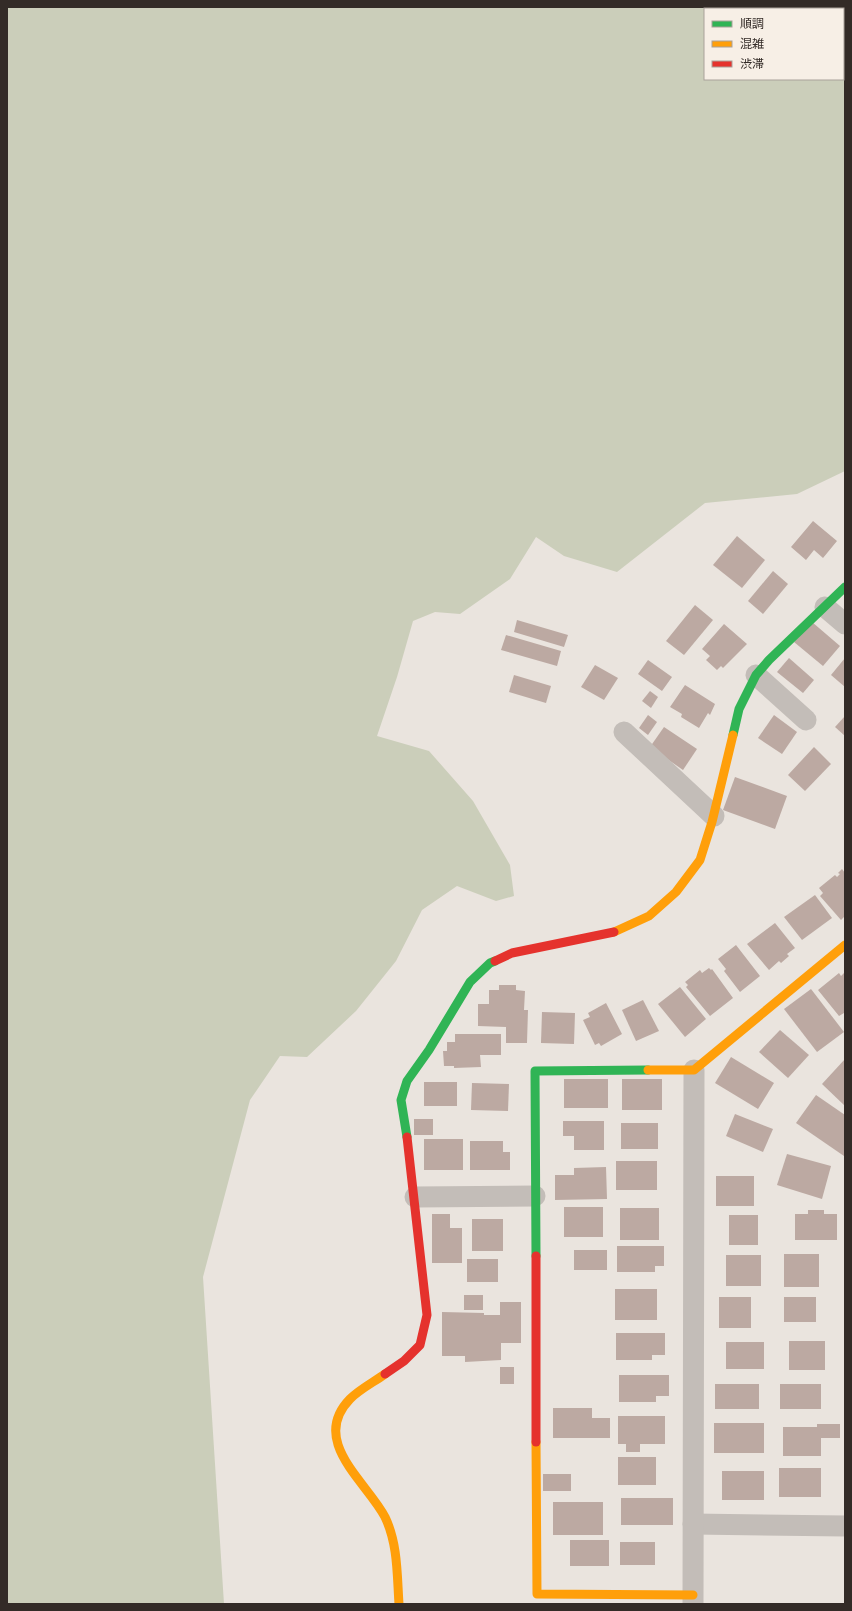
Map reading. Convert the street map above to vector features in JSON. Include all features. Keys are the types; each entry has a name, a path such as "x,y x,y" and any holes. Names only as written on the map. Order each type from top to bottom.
{"street":[{"path":"399,1604 394,1542 385,1517 340,1453 336,1430 340,1411 351,1398 404,1361 420,1345 427,1315 415,1197 408,1140 401,1100 407,1081 429,1050 470,982 490,963 512,953 617,931 649,916 676,892 700,860 714,816 739,709 756,675 845,587"},
{"path":"825,607 845,624"},
{"path":"756,675 806,720"},
{"path":"624,732 714,816"},
{"path":"694,1070 693,1599 537,1594 535,1071 694,1070 845,945"},
{"path":"415,1197 535,1196"},
{"path":"693,1524 845,1526"}],"green space":[{"path":"7,7 845,7 845,471 797,494 705,503 617,572 564,556 536,537 510,579 460,614 435,612 413,621 397,677 377,736 429,751 473,801 510,865 514,896 496,901 457,886 422,910 396,961 356,1011 307,1057 280,1056 250,1100 203,1277 224,1604 7,1604"}],"building":[{"path":"813,521 837,541 823,558 814,550 806,560 791,547"},
{"path":"737,536 765,560 742,588 713,565"},
{"path":"773,571 788,584 763,614 748,601"},
{"path":"695,605 713,620 684,655 666,641"},
{"path":"517,620 568,635 564,647 514,632"},
{"path":"812,622 840,646 823,666 794,642"},
{"path":"724,624 747,644 723,668 721,666 717,670 706,660 710,656 702,649"},
{"path":"506,635 561,651 557,666 501,650"},
{"path":"789,658 814,680 803,693 777,672"},
{"path":"845,658 845,687 831,675"},
{"path":"648,660 672,677 662,691 638,674"},
{"path":"595,665 618,678 604,700 581,687"},
{"path":"514,675 551,686 546,703 509,692"},
{"path":"685,685 715,704 710,715 708,713 699,728 681,717 682,714 670,707"},
{"path":"650,691 658,697 651,708 642,701"},
{"path":"648,715 657,722 648,735 639,728"},
{"path":"774,715 797,732 782,754 758,738"},
{"path":"845,716 845,736 835,727"},
{"path":"664,727 697,749 683,770 650,747"},
{"path":"814,747 831,764 805,791 788,775"},
{"path":"735,777 787,796 775,829 723,810"},
{"path":"842,869 845,873 845,916 841,920 820,896 823,893 819,888 835,875 837,877 840,874 838,873"},
{"path":"815,895 832,918 802,940 784,917"},
{"path":"775,923 795,948 787,954 789,956 781,963 779,961 769,970 747,944"},
{"path":"736,945 760,976 740,992 724,971 726,969 718,959"},
{"path":"709,968 711,970 712,969 733,998 710,1016 686,987 688,985 685,982 700,970 702,973"},
{"path":"839,973 841,976 844,973 845,975 845,1014 844,1013 839,1016 818,990"},
{"path":"499,985 516,985 516,990 525,991 524,1010 528,1010 527,1043 506,1043 506,1027 478,1026 478,1004 489,1004 489,990 499,990"},
{"path":"680,987 706,1019 685,1037 658,1004"},
{"path":"811,989 844,1032 817,1052 784,1009"},
{"path":"643,1000 659,1031 636,1041 622,1010"},
{"path":"606,1003 622,1034 601,1046 599,1043 595,1045 583,1020 590,1017 588,1013"},
{"path":"542,1012 575,1013 574,1044 541,1043"},
{"path":"780,1030 809,1055 788,1078 759,1052"},
{"path":"455,1034 501,1034 501,1055 480,1055 481,1067 454,1068 454,1066 444,1066 443,1051 447,1051 447,1042 455,1042"},
{"path":"731,1057 774,1083 758,1109 715,1083"},
{"path":"845,1059 845,1106 822,1084"},
{"path":"564,1079 608,1079 608,1108 564,1108"},
{"path":"622,1079 662,1079 662,1110 622,1110"},
{"path":"424,1082 457,1082 457,1106 424,1106"},
{"path":"472,1083 509,1084 508,1111 471,1110"},
{"path":"816,1095 845,1115 844,1156 796,1123"},
{"path":"735,1114 773,1129 763,1152 726,1136"},
{"path":"414,1119 433,1119 433,1135 414,1135"},
{"path":"563,1121 604,1121 604,1150 574,1150 574,1136 563,1136"},
{"path":"621,1123 658,1123 658,1149 621,1149"},
{"path":"424,1139 463,1139 463,1170 424,1170"},
{"path":"470,1141 503,1141 503,1152 510,1152 510,1170 470,1170"},
{"path":"787,1154 831,1166 822,1199 777,1185"},
{"path":"616,1161 657,1161 657,1190 616,1190"},
{"path":"606,1167 607,1199 555,1200 555,1175 574,1175 574,1168"},
{"path":"716,1176 754,1176 754,1206 716,1206"},
{"path":"564,1207 603,1207 603,1237 564,1237"},
{"path":"620,1208 659,1208 659,1240 620,1240"},
{"path":"808,1210 824,1210 824,1214 837,1214 837,1240 795,1240 795,1214 808,1214"},
{"path":"432,1214 450,1214 450,1228 462,1228 462,1263 432,1263"},
{"path":"729,1215 758,1215 758,1245 729,1245"},
{"path":"472,1219 503,1219 503,1251 472,1251"},
{"path":"617,1246 664,1246 664,1266 655,1266 655,1272 617,1272"},
{"path":"574,1250 607,1250 607,1270 574,1270"},
{"path":"784,1254 819,1254 819,1287 784,1287"},
{"path":"726,1255 761,1255 761,1286 726,1286"},
{"path":"467,1259 498,1259 498,1282 467,1282"},
{"path":"615,1289 657,1289 657,1320 615,1320"},
{"path":"464,1295 483,1295 483,1310 464,1310"},
{"path":"719,1297 751,1297 751,1328 719,1328"},
{"path":"784,1297 816,1297 816,1322 784,1322"},
{"path":"500,1302 521,1302 521,1343 501,1343 501,1360 465,1362 465,1356 442,1356 442,1312 500,1315"},
{"path":"616,1333 665,1333 665,1355 652,1355 652,1360 616,1360"},
{"path":"789,1341 825,1341 825,1370 789,1370"},
{"path":"726,1342 764,1342 764,1369 726,1369"},
{"path":"500,1367 514,1367 514,1384 500,1384"},
{"path":"619,1375 669,1375 669,1396 656,1396 656,1402 619,1402"},
{"path":"715,1384 759,1384 759,1409 715,1409"},
{"path":"780,1384 821,1384 821,1409 780,1409"},
{"path":"553,1408 592,1408 592,1418 610,1418 610,1438 553,1438"},
{"path":"618,1416 665,1416 665,1444 640,1444 640,1452 626,1452 626,1444 618,1444"},
{"path":"714,1423 764,1423 764,1453 714,1453"},
{"path":"817,1424 840,1424 840,1438 821,1438 821,1456 783,1456 783,1427 817,1427"},
{"path":"618,1457 656,1457 656,1485 618,1485"},
{"path":"779,1468 821,1468 821,1497 779,1497"},
{"path":"722,1471 764,1471 764,1500 722,1500"},
{"path":"543,1474 571,1474 571,1491 543,1491"},
{"path":"621,1498 673,1498 673,1525 621,1525"},
{"path":"553,1502 603,1502 603,1535 553,1535"},
{"path":"570,1540 609,1540 609,1566 570,1566"},
{"path":"620,1542 655,1542 655,1565 620,1565"}],"traffic: fast":[{"path":"733,735 739,709 756,675 769,660 845,587"},
{"path":"407,1137 401,1100 407,1081 429,1050 470,982 490,963 495,961"},
{"path":"536,1256 535,1071 648,1070"}],"traffic: slow":[{"path":"614,932 649,916 676,892 700,860 712,822 733,735"},
{"path":"648,1070 694,1070 845,945"},
{"path":"385,1374 350,1399 339,1415 336,1430 338,1446 345,1461 377,1504 389,1527 395,1549 399,1604"},
{"path":"536,1442 537,1594 693,1595"}],"traffic: jam":[{"path":"495,961 512,953 614,932"},
{"path":"385,1374 404,1361 420,1345 427,1315 407,1137"},
{"path":"536,1256 536,1442"}]}
